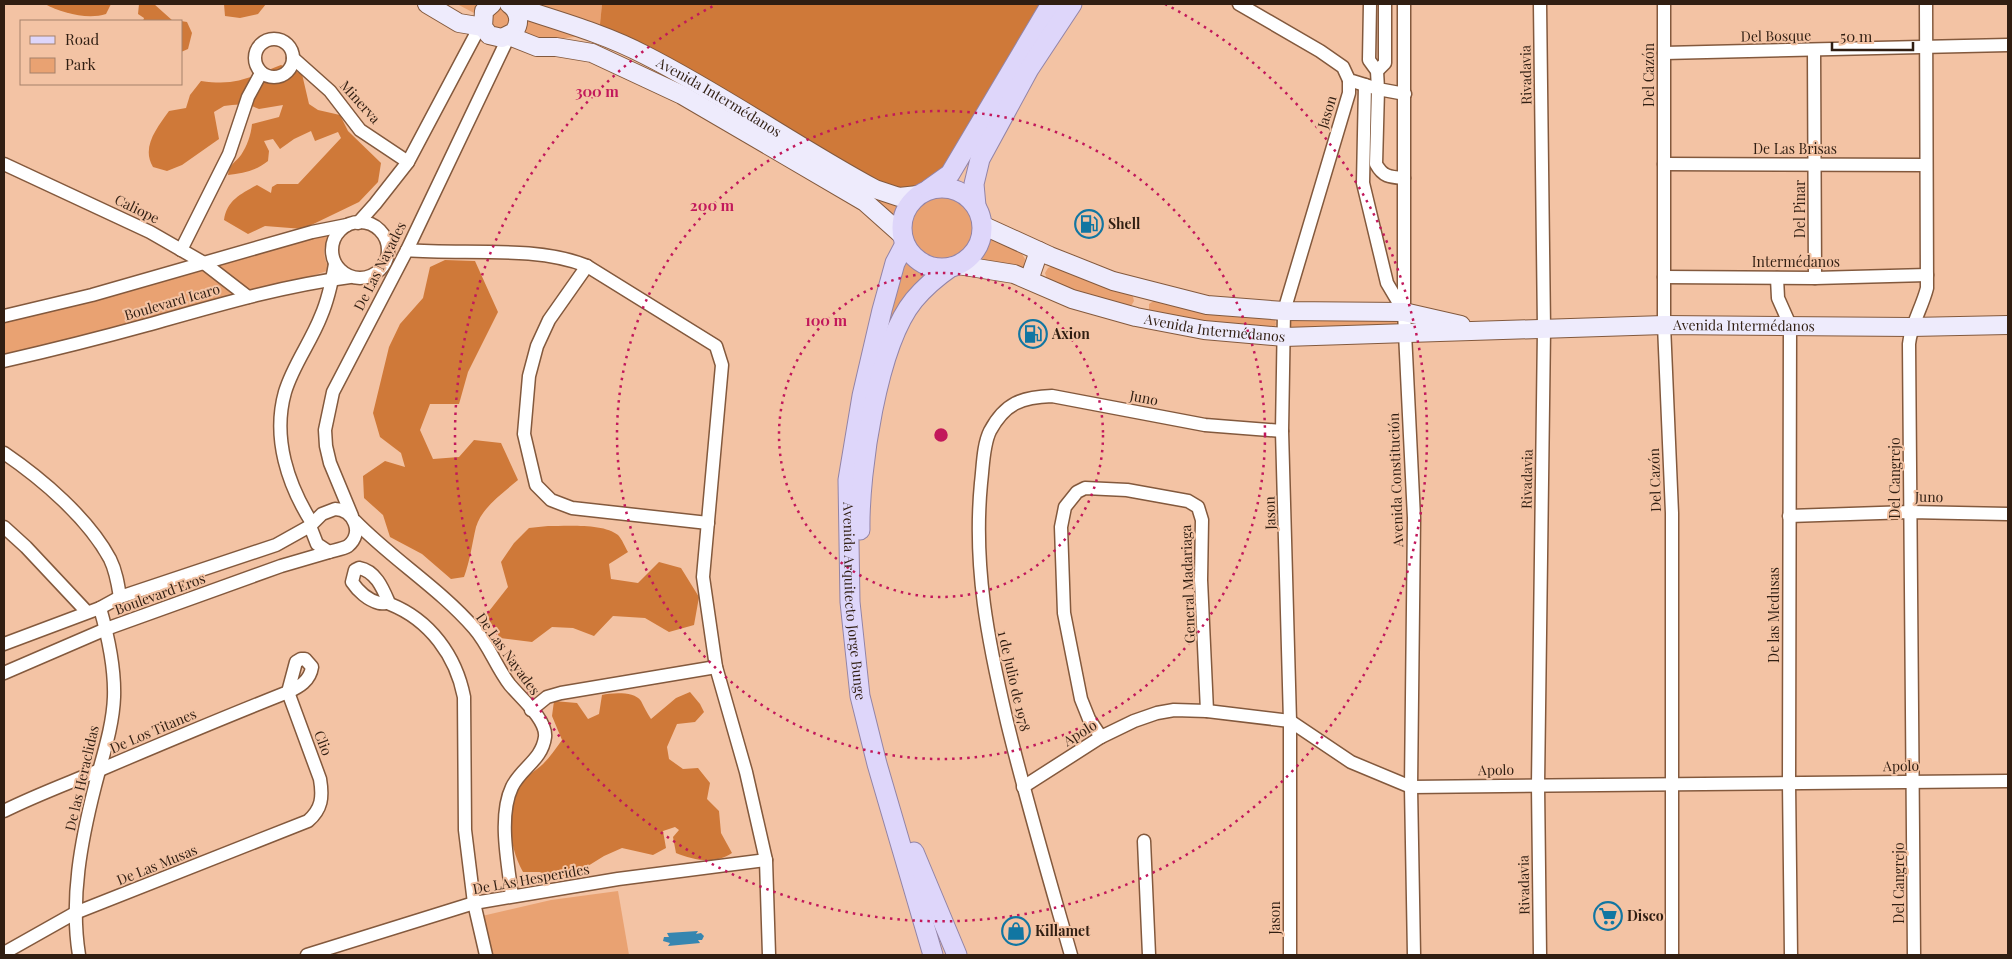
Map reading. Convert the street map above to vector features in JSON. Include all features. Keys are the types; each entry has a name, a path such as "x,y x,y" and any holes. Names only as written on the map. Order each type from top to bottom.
{"main road":[{"path":"427,4 459,23 483,26"},
{"path":"492,4 484,11 483,26 495,38 509,36 537,47 556,47 592,53 682,95 865,202 904,240 913,255 924,264 937,268 954,266 968,258 976,248 981,237 982,225 976,206 974,184 980,158 1029,69 1072,4"},
{"path":"904,240 904,213 922,193 950,174 1051,4"},
{"path":"509,36 516,29 519,21 511,5"},
{"name":"Avenida Intermédanos","path":"511,5 599,34 644,54 690,79 875,189 899,197 922,193"},
{"path":"922,193 948,188 959,191 976,206"},
{"name":"Avenida Intermédanos","path":"982,225 1039,251 1113,281 1207,305 1284,312 1404,312 1481,329"},
{"name":"Avenida Arquitecto Jorge Bunge","path":"904,240 895,263 882,310 862,396 848,480 850,602 860,696 877,764 933,955"},
{"path":"1029,280 1039,251"},
{"name":"Avenida Intermédanos","path":"954,266 1014,274 1072,299 1136,317 1204,330 1284,337 1405,334 1481,329 1664,325 1911,327 2008,324"},
{"name":"Avenida Arquitecto Jorge Bunge","path":"954,266 914,300 900,323 885,362 875,400 864,466 860,528 863,605 873,696 890,767 914,851 957,955"},
{"path":"1136,317 1143,289"}],"street":[{"path":"1239,4 1328,57 1343,68 1349,80 1404,94"},
{"path":"1370,4 1369,60 1377,71"},
{"path":"1385,4 1385,63 1377,71 1371,87 1363,183 1387,283 1404,312"},
{"name":"Avenida Constitución","path":"1404,4 1404,312 1414,518 1411,787 1414,955"},
{"name":"Rivadavia","path":"1540,4 1544,329 1538,784 1540,955"},
{"name":"Del Cazón","path":"1664,4 1664,325 1672,513 1672,955"},
{"name":"Del Cangrejo","path":"1914,955 1909,344 1911,327 1922,306 1927,288 1926,4"},
{"path":"311,525 322,514 335,509 347,511 353,518 356,534 353,540 343,548 329,552 317,544 311,525 293,488 284,458 280,435 280,416 285,392 296,365 321,316 332,279 335,264 333,242 336,235 375,204 408,162 477,32 483,26"},
{"name":"De Las Nayades","path":"509,36 406,250 343,371 328,411 325,430 330,463 353,518 474,628 498,670 539,717 544,728 545,737 541,753 512,786 508,801 505,842 512,896"},
{"path":"272,39 284,42 289,46 293,58 289,70 279,77 273,78 261,73 255,56 260,45 272,39"},
{"name":"Del Bosque","path":"1664,53 2008,45"},
{"name":"Del Pinar","path":"1814,50 1815,278"},
{"name":"Minerva","path":"293,58 330,91 360,130 408,162"},
{"path":"181,250 229,154 248,96 261,73"},
{"name":"Jason","path":"1290,955 1290,720 1282,431 1284,312 1349,93 1349,80"},
{"path":"1371,87 1376,164 1381,173 1388,177 1404,178"},
{"name":"Caliope","path":"4,164 150,232 204,263 248,296"},
{"name":"De Las Brisas","path":"1664,164 1926,165"},
{"path":"352,224 369,224 406,250 551,256 573,260 587,266 716,346 722,365 704,578 716,667 746,772 766,860 769,955"},
{"name":"Boulevard Icaro","path":"4,316 92,295 312,232 352,224"},
{"path":"382,232 386,238 388,253 383,267"},
{"path":"335,264 350,277 365,278 378,272 406,250"},
{"path":"587,266 549,320 537,346 529,376 524,434 536,485 551,500 572,508 708,523"},
{"name":"Intermédanos","path":"1664,277 1815,278 1927,275"},
{"name":"Boulevard Icaro","path":"4,361 107,336 248,296 350,277"},
{"name":"De las Medusas","path":"1778,278 1778,298 1790,325 1789,783 1791,955"},
{"name":"Juno","path":"1005,411 1028,397 1052,396 1205,425 1282,431"},
{"name":"1 de Julio de 1978","path":"1005,411 990,432 984,458 979,507 979,567 983,605 992,656 1023,787 1071,955"},
{"path":"4,453 33,474 86,527 110,560 120,597"},
{"name":"General Madariaga","path":"1101,737 1089,719 1081,699 1064,613 1061,527 1064,507 1077,492 1085,488 1127,490 1188,501 1198,507 1202,520 1201,580 1207,711"},
{"name":"Juno","path":"1789,516 1910,512 2008,514"},
{"name":"Boulevard Eros","path":"4,644 100,608 120,597 276,545 311,525"},
{"path":"4,527 26,547 87,612"},
{"name":"Boulevard Eros","path":"4,673 106,629 282,566 329,552"},
{"path":"389,603 432,632 447,651 459,675 464,697 465,830 474,903 486,955"},
{"name":"De las Heraclidas","path":"79,955 75,913 81,849 114,698 106,629 100,608"},
{"path":"531,710 547,697 561,693 716,667"},
{"name":"De Los Titanes","path":"4,811 38,794 288,692"},
{"name":"Clio","path":"288,692 320,779 322,793 320,806"},
{"name":"Apolo","path":"1023,787 1101,737 1134,721 1157,713 1174,710 1207,711 1290,720 1351,762 1411,787 1538,784 2008,781"},
{"name":"De Las Musas","path":"4,954 75,913 308,821 316,814 320,806"},
{"path":"1144,841 1149,955"},
{"name":"De LAs Hesperides","path":"307,955 474,903 766,860"}],"green space":[{"path":"457,4 602,4 599,34 541,41 487,32 474,13"},
{"path":"861,188 902,203 895,216"},
{"path":"936,194 950,194 962,199 971,208 976,220 974,240 967,251 950,260 936,260 924,255 915,246 910,234 910,220 915,208 924,199"},
{"path":"332,233 326,242 324,251 324,256 330,270 248,297 4,362 4,315"},
{"path":"990,237 1022,254 1025,259 1024,266 1020,268 982,259"},
{"path":"903,260 912,268 929,276 903,303 885,336"},
{"path":"1053,266 1132,293 1134,301 1131,306 1122,307 1048,282 1045,273 1048,268"},
{"path":"1155,300 1275,319 1276,324 1274,329 1211,326 1149,311 1149,304"},
{"path":"1290,319 1396,320 1397,323 1393,327 1291,327"},
{"path":"618,891 629,955 492,955 482,916 551,900"}],"shaded area":[{"path":"45,4 111,4 106,14 83,16 67,13"},
{"path":"139,4 154,4 172,20 143,20 144,18 138,14"},
{"path":"224,4 266,4 258,14 240,18 225,16"},
{"path":"602,4 1051,4 950,174 899,197 599,34"},
{"path":"182,21 187,22 192,33 188,49 182,52"},
{"path":"281,65 302,74 309,104 318,110 340,115 348,131 381,163 378,182 359,202 303,229 265,226 248,234 224,220 228,207 236,198 257,185 271,193 272,187 277,184 298,184 341,138 338,132 315,141 311,131 294,139 280,149 273,139 264,141 269,151 268,161 254,169 228,175 231,166 245,148 252,124 279,117 283,105 259,109 247,104 224,106 214,112 219,139 182,165 167,171 153,167 150,160 150,145 152,138 169,111 186,108 190,95 201,81 233,82"},
{"path":"445,260 475,261 498,312 468,372 459,404 430,404 420,430 433,459 459,457 474,440 501,443 518,480 483,513 476,527 464,577 451,579 422,554 390,537 383,515 364,498 363,476 385,461 405,467 401,453 380,437 373,413 389,347 400,324 423,298 430,267"},
{"path":"548,526 594,527 612,531 618,535 628,552 609,564 611,579 638,583 659,562 681,568 699,597 694,625 669,632 645,618 613,616 594,636 573,628 552,627 532,642 500,638 486,615 508,587 501,562 514,543 529,528"},
{"path":"690,692 704,712 695,722 677,724 667,747 669,759 683,769 698,768 710,783 707,799 719,811 721,833 732,853 718,859 704,860 676,853 673,837 679,830 675,827 663,831 666,848 653,855 622,848 604,856 575,874 552,879 540,872 523,872 514,852 510,817 515,795 521,782 543,764 562,740 552,716 554,701 577,703 588,719 599,714 602,695 628,694 641,701 651,719 676,698"}],"water":[{"path":"698,931 696,934 701,933 704,936 702,940 698,940 700,943 668,946 670,943 663,941 664,937 669,937 667,933"}],"place":[{"name":"Shell","path":"1089,224"},
{"name":"Axion","path":"1033,334"},
{"name":"Disco","path":"1608,916"},
{"name":"Killamet","path":"1016,931"}]}
